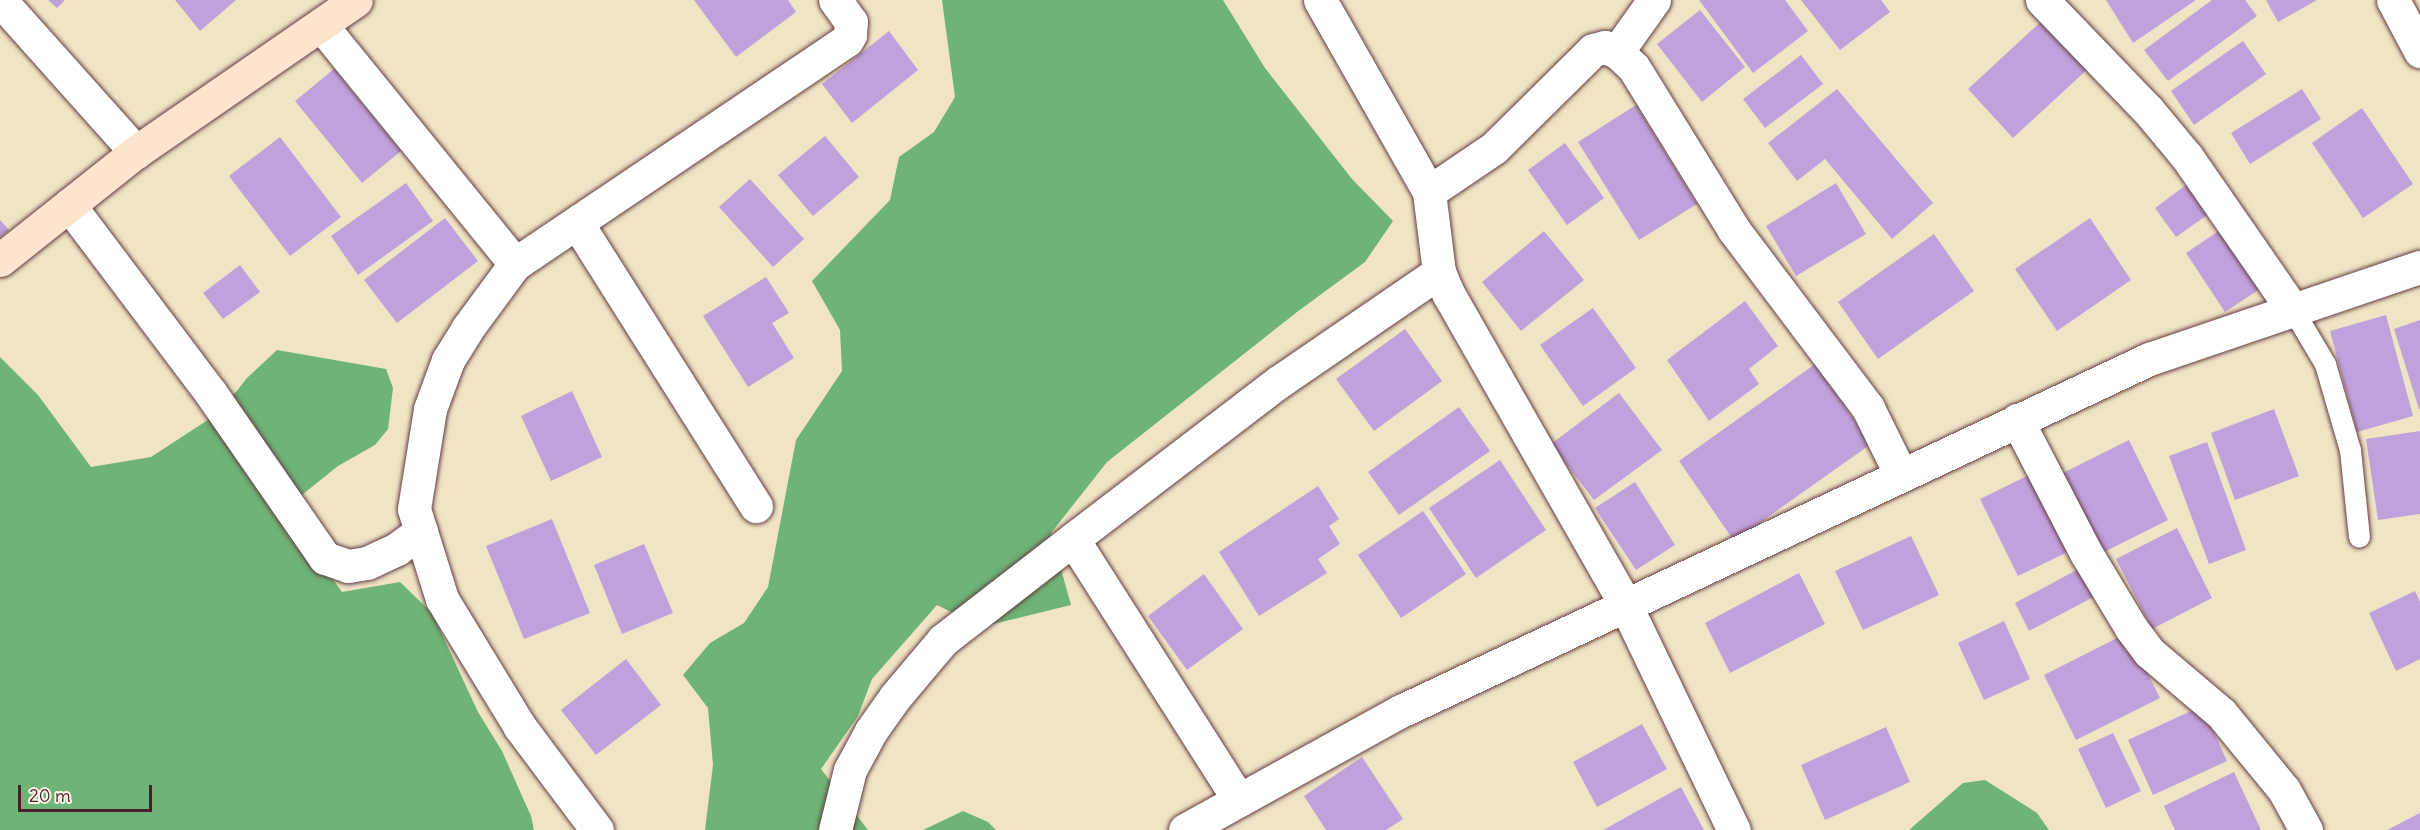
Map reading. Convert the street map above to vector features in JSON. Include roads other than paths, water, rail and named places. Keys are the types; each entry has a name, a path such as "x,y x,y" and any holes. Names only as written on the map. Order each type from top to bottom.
{"street":[{"path":"0,0 136,152"},
{"path":"0,260 136,152 356,0"},
{"path":"597,830 520,727 442,599 414,509 430,409 448,360 467,329 515,264 847,40 850,35 851,22 836,0"},
{"path":"1320,0 1429,192 1439,272 1449,295 1625,604 1734,830"},
{"path":"1617,51 1654,0"},
{"path":"2042,0 2148,110 2187,157 2293,310"},
{"path":"2393,0 2420,51"},
{"path":"321,25 515,264"},
{"path":"1429,192 1494,148 1593,50 1605,47 1617,51 1634,68 1734,230 1868,408 1900,475"},
{"path":"69,205 210,392 325,558 348,566 367,563 397,549 421,531"},
{"path":"577,223 756,506"},
{"path":"1185,830 1401,711 2149,359 2420,267"},
{"path":"835,830 850,770 871,731 895,697 943,640 1280,381 1439,272"},
{"path":"2017,420 2086,554 2132,628 2149,652 2221,713 2284,790 2306,830"},
{"path":"1073,539 1239,801"}],"lane":[{"path":"2293,310 2325,364 2350,450 2359,537"}]}
